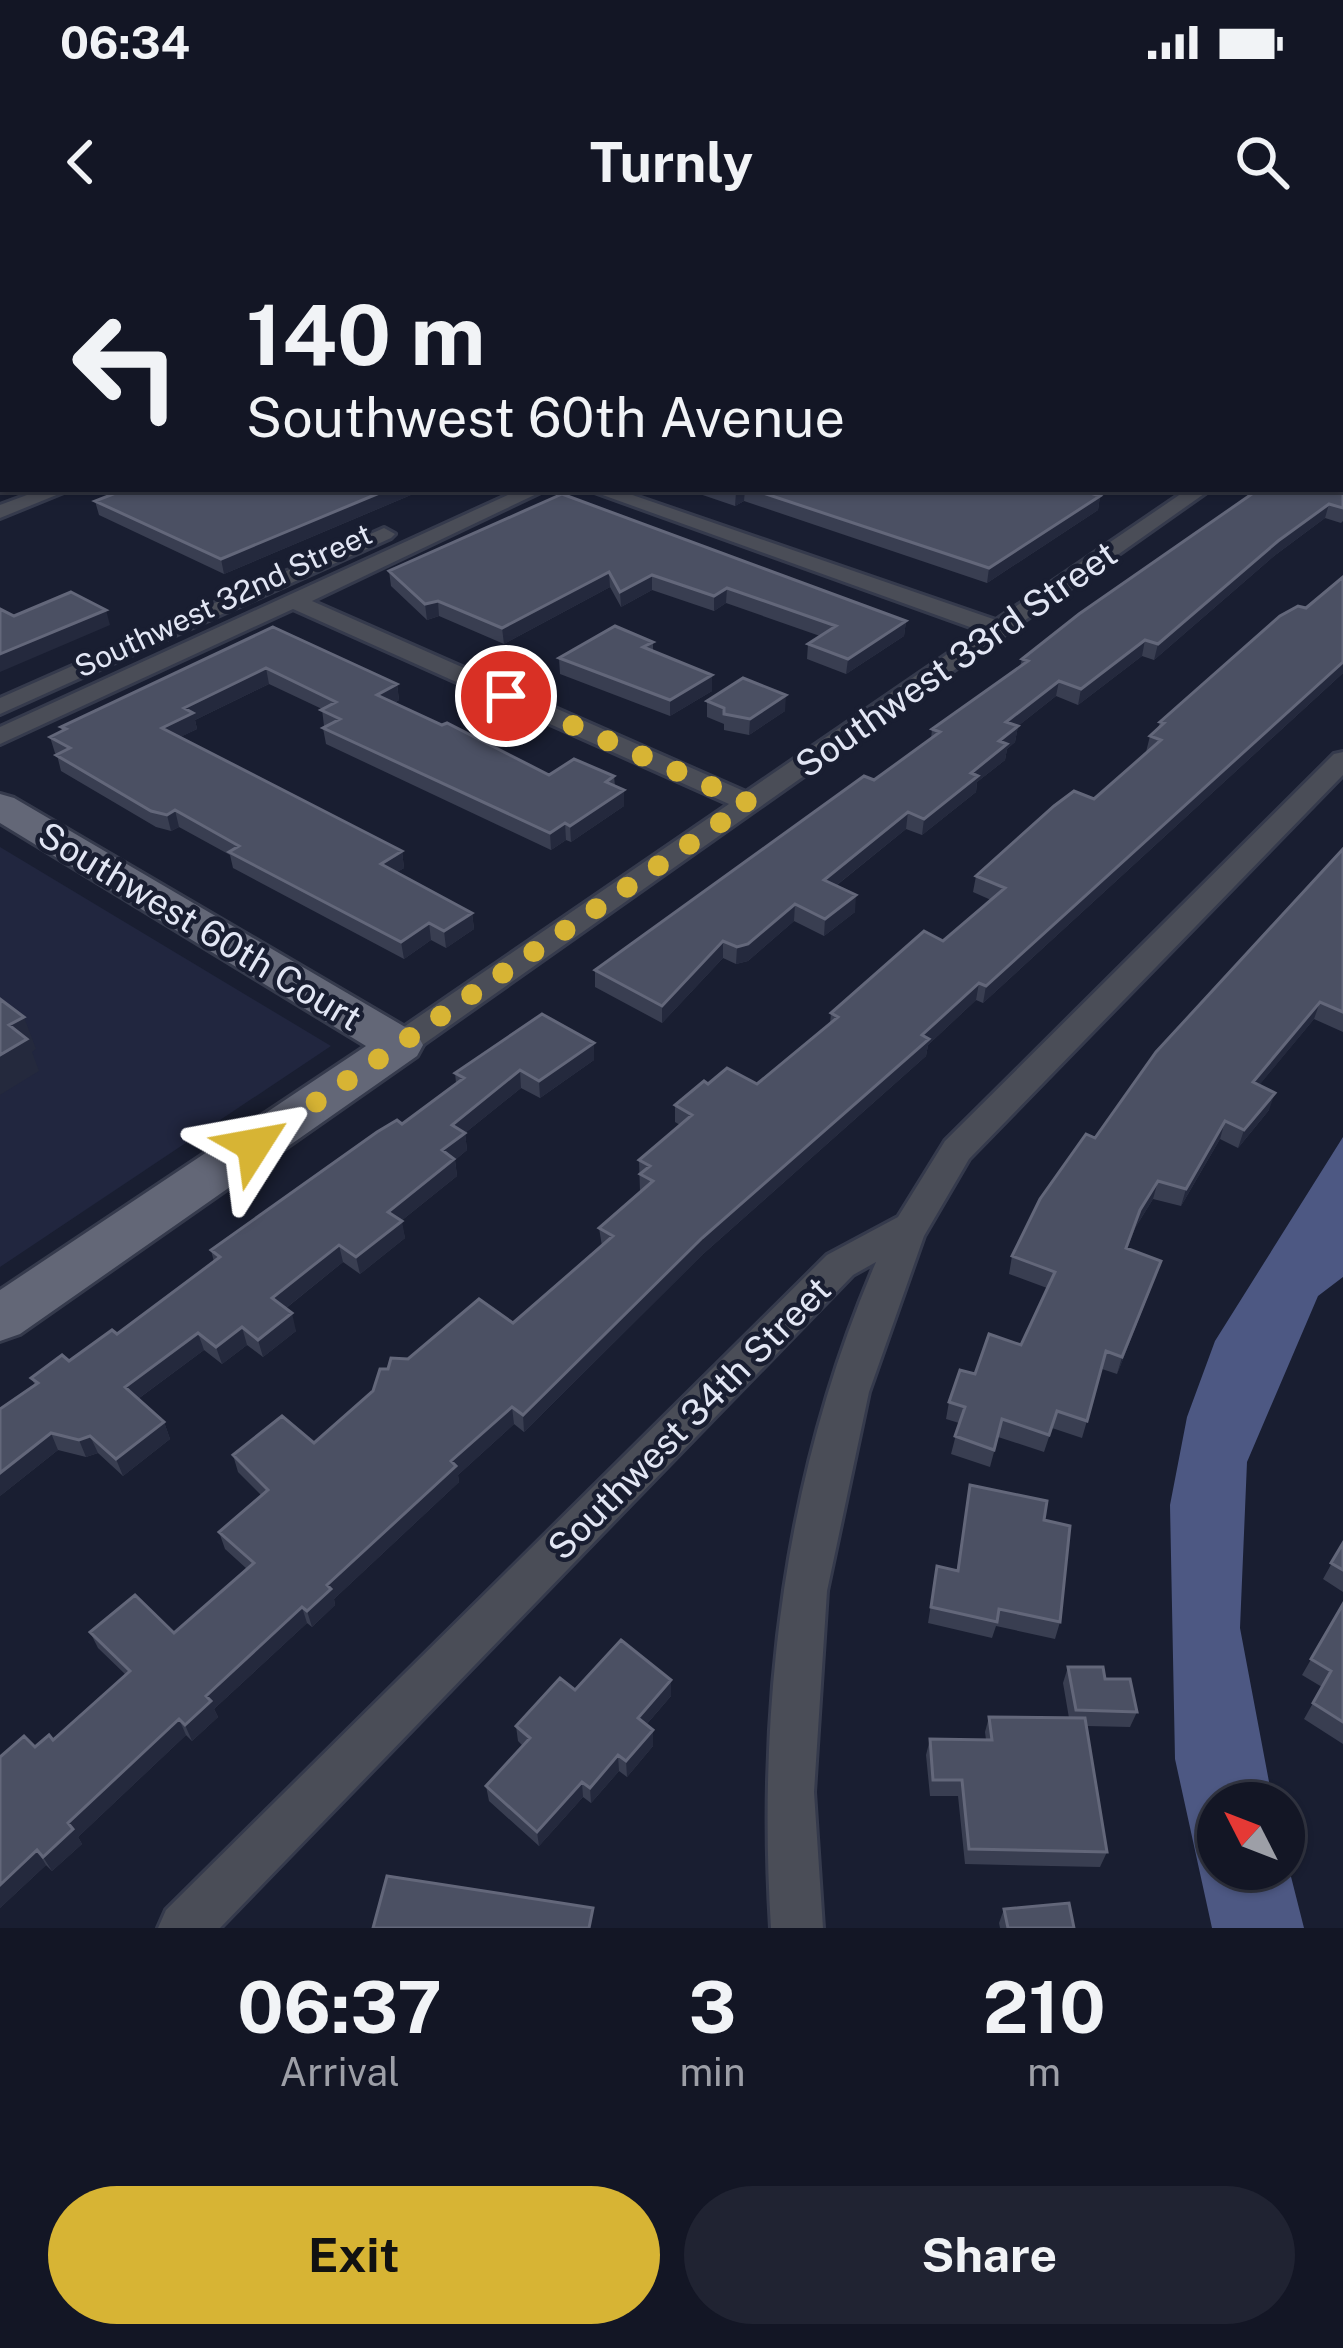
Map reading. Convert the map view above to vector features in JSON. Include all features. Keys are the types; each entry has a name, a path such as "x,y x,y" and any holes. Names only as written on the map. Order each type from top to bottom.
{"street":[{"path":"0,512 53,492"},
{"name":"Southwest 32nd Street","path":"0,707 477,492"},
{"name":"Southwest 32nd Street","path":"0,736 530,492"},
{"path":"605,492 999,629"},
{"name":"Southwest 33rd Street","path":"0,1319 1195,494"},
{"path":"293,601 749,803"},
{"name":"Southwest 34th Street","path":"184,1928 840,1265 909,1227 957,1150 1343,760"},
{"name":"Southwest 60th Court","path":"0,806 400,1045"},
{"path":"796,1928 792,1785 797,1617 828,1462 862,1346 909,1227"}],"shaded area":[{"path":"0,847 331,1046 0,1267"},
{"path":"1343,1137 1343,1277 1318,1296 1247,1462 1240,1628 1269,1782 1197,1782 1197,1859 1175,1759 1170,1505 1187,1417 1215,1341"},
{"path":"1204,1890 1294,1890 1304,1928 1212,1928"}],"building":[{"path":"118,492 382,492 221,559 95,501"},
{"path":"760,492 1087,492 1100,496 989,568"},
{"path":"1255,492 1343,492 1343,508 1329,504 1278,541 1158,644 1145,640 1081,689 1059,681 1006,722 1018,726 999,741 1007,744 971,773 978,776 924,819 908,812 824,880 856,895 825,919 795,904 748,944 737,947 723,941 662,1006 595,970 864,776 874,780 940,732 932,729 1028,661 1022,659"},
{"path":"562,494 906,621 848,659 808,644 836,626 727,588 714,596 652,575 620,592 609,572 502,628 438,601 425,604 389,571"},
{"path":"1343,577 1343,662 986,986 979,983 922,1035 929,1039 702,1238 523,1415 512,1407 451,1461 456,1466 327,1585 331,1589 307,1611 302,1607 206,1696 211,1701 185,1725 179,1719 68,1823 73,1829 43,1857 37,1850 0,1885 0,1757 24,1736 35,1747 49,1735 53,1740 130,1671 90,1632 135,1595 174,1633 254,1563 219,1532 268,1490 233,1455 282,1416 314,1443 373,1391 380,1369 388,1369 391,1358 408,1359 479,1299 513,1323 613,1236 599,1228 653,1181 640,1174 650,1166 639,1160 692,1115 675,1105 727,1068 757,1084 838,1017 831,1013 924,931 943,941 1005,888 976,876 1074,791 1094,799 1161,740 1150,736 1164,723 1160,722 1280,616 1298,606 1306,608"},
{"path":"71,592 106,610 0,654 0,609 14,616"},
{"path":"615,626 653,642 643,647 712,675 670,700 559,658"},
{"path":"273,627 397,684 377,695 442,725 447,723 549,775 574,759 614,776 606,782 624,790 570,826 565,823 550,833 323,728 340,719 321,710 336,702 266,668 184,708 193,713 162,728 402,851 381,864 472,913 444,931 429,923 401,942 229,852 239,846 175,810 167,815 151,811 56,755 70,748 50,737 66,729 61,727"},
{"path":"743,678 786,695 750,719 724,714 724,708 707,701"},
{"path":"1343,849 1343,1012 1320,1002 1253,1082 1275,1093 1244,1130 1225,1121 1186,1189 1158,1181 1140,1210 1126,1248 1161,1261 1122,1357 1106,1351 1087,1421 1057,1411 1049,1435 1002,1419 994,1450 955,1436 965,1407 949,1402 960,1370 975,1374 989,1334 1021,1345 1055,1272 1012,1256 1040,1199 1086,1134 1095,1138 1156,1052"},
{"path":"0,999 24,1017 9,1025 27,1039 0,1055"},
{"path":"542,1014 594,1043 539,1081 520,1070 452,1125 465,1133 442,1150 454,1159 388,1212 402,1221 356,1257 339,1245 272,1298 292,1313 258,1340 242,1327 216,1347 198,1333 125,1387 164,1422 116,1459 90,1436 79,1440 51,1433 0,1473 0,1409 38,1383 31,1378 62,1355 69,1361 112,1330 117,1334 220,1257 211,1250 377,1132 397,1120 402,1124 464,1078 455,1073"},
{"path":"970,1485 1047,1501 1044,1520 1070,1526 1060,1622 999,1609 997,1622 931,1607 937,1566 958,1571"},
{"path":"1343,1543 1343,1570 1331,1563"},
{"path":"1343,1604 1343,1722 1313,1703 1331,1671 1311,1659"},
{"path":"621,1640 671,1680 638,1718 653,1730 626,1761 618,1755 590,1788 582,1782 537,1832 486,1786 530,1738 516,1726 560,1678 575,1690"},
{"path":"1068,1667 1103,1667 1105,1679 1130,1679 1137,1712 1076,1710"},
{"path":"989,1717 1085,1718 1107,1852 969,1849 962,1780 933,1780 930,1739 992,1740"},
{"path":"387,1876 593,1908 589,1928 373,1928"},
{"path":"1069,1903 1074,1928 1008,1928 1004,1909"}],"route":[{"path":"254,1145 749,803 506,696"}]}
